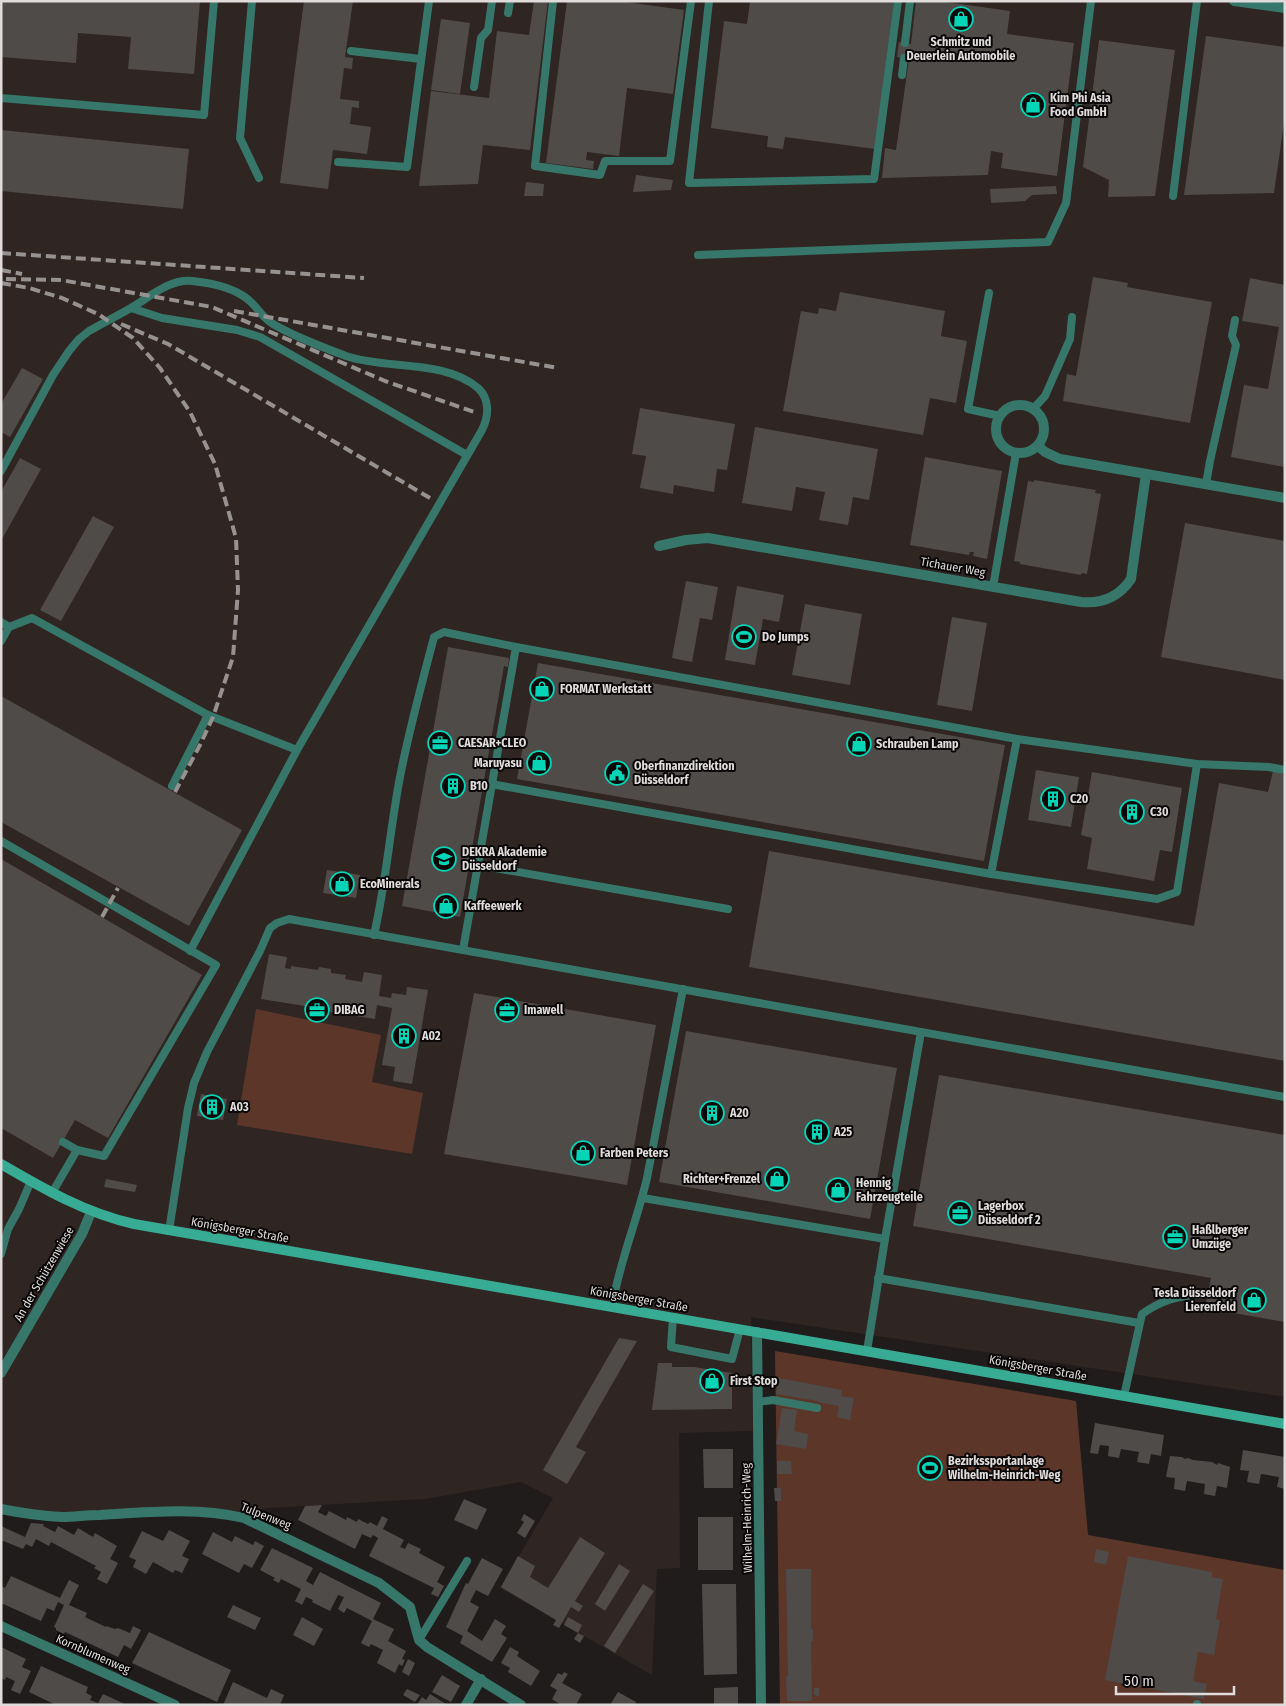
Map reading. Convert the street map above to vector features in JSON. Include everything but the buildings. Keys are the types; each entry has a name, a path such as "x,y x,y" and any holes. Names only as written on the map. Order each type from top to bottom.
{"main road":[{"name":"Königsberger Straße","path":"1,1164 52,1194 91,1212 116,1220 1124,1396 1284,1422"}],"street":[{"path":"1234,1 1285,8"},
{"path":"1013,406 1033,409 1041,417 1044,427 1043,437 1038,446 1026,453 1016,453 1006,449 1000,441 996,426 1000,416 1013,406"},
{"path":"1038,446 1060,460 1285,498"},
{"name":"Tichauer Weg","path":"659,546 686,540 708,538 1090,603 1104,602 1125,588 1131,579 1146,474"},
{"name":"An der Schützenwiese","path":"1,1374 82,1234 91,1212"},
{"name":"Wilhelm-Heinrich-Weg","path":"757,1332 761,1705"},
{"name":"Tulpenweg","path":"1,1509 32,1515 63,1517 157,1511 225,1514 244,1518 380,1582 410,1607 419,1640"},
{"name":"Kornblumenweg","path":"1,1626 175,1705"},
{"path":"419,1640 427,1647 521,1705"},
{"path":"466,1705 481,1679"}],"lane":[{"path":"1,98 204,115 214,1"},
{"path":"252,1 240,138 260,178"},
{"path":"338,162 408,167 429,1"},
{"path":"474,87 481,38 488,30 492,1"},
{"path":"508,13 510,1"},
{"path":"553,1 535,166 600,175 605,162 670,162 691,1"},
{"path":"709,1 690,183 874,179 898,1"},
{"path":"905,43 910,1"},
{"path":"698,255 1048,242 1066,203 1091,1"},
{"path":"1173,196 1197,1"},
{"path":"351,51 421,60"},
{"path":"902,75 904,58"},
{"path":"1,471 53,375 79,339 89,331 174,283 190,281 232,290 243,295 271,324 348,356 437,370 454,375 468,381 479,389 485,397 488,414 486,422 297,750 190,951"},
{"path":"989,293 968,409 1000,416"},
{"path":"131,308 162,318 237,330 260,337 467,454"},
{"path":"1033,409 1046,396 1070,339 1072,317"},
{"path":"1206,484 1236,345 1232,336 1235,320"},
{"path":"993,587 1016,453"},
{"path":"1,641 9,627 32,618 208,715 297,750"},
{"path":"1,622 9,627"},
{"path":"374,935 381,907 407,743 434,637 444,632 516,647 1017,739 1197,764 1270,767 1285,770"},
{"path":"463,950 516,647"},
{"path":"172,786 208,715"},
{"path":"991,874 1017,739"},
{"path":"492,784 991,874 1156,899 1177,892 1197,764"},
{"path":"1,841 216,965 104,1156 77,1150 63,1142"},
{"path":"478,866 728,909"},
{"path":"169,1230 188,1108 194,1083 206,1052 260,951 270,928 277,923 289,920 1285,1097"},
{"path":"612,1307 616,1285 643,1198 683,989"},
{"path":"867,1351 921,1032"},
{"path":"52,1194 77,1150"},
{"path":"1,1254 8,1230 31,1181"},
{"path":"643,1198 885,1239"},
{"path":"878,1278 1139,1323"},
{"path":"1124,1396 1142,1314 1154,1305 1178,1296 1200,1295"},
{"path":"673,1317 671,1347 732,1359 740,1329"},
{"path":"758,1402 774,1400 817,1408"},
{"path":"419,1640 467,1561"}],"shaded area":[{"path":"1,1 1285,1 1285,1397 751,1317 753,1431 679,1433 680,1568 657,1569 652,1675 500,1588 553,1498 521,1482 425,1499 268,1508 233,1515 60,1515 1,1506"},
{"path":"256,1009 381,1035 372,1082 423,1093 412,1154 237,1125"},
{"name":"Bezirkssportanlage Wilhelm-Heinrich-Weg","path":"775,1351 1076,1401 1088,1535 1285,1570 1285,1705 780,1705"}],"railway":[{"path":"1,253 364,278"},
{"path":"1,270 22,274"},
{"path":"6,279 61,280 212,307 385,381 477,413"},
{"path":"1,283 29,288 62,298 98,314 133,338 160,368 190,412 215,464 236,538 238,590 233,657 213,717 175,792"},
{"path":"234,311 558,368"},
{"path":"121,324 168,344 430,498"},
{"path":"102,917 118,888"}],"place":[{"name":"Schmitz und Deuerlein Automobile","path":"961,19"},
{"name":"Kim Phi Asia Food GmbH","path":"1033,105"},
{"name":"Do Jumps","path":"744,637"},
{"name":"FORMAT Werkstatt","path":"542,689"},
{"name":"CAESAR+CLEO","path":"440,743"},
{"name":"Schrauben Lamp","path":"859,744"},
{"name":"Maruyasu","path":"539,763"},
{"name":"Oberfinanzdirektion Düsseldorf","path":"617,773"},
{"name":"B10","path":"453,786"},
{"name":"C20","path":"1053,799"},
{"name":"C30","path":"1132,812"},
{"name":"DEKRA Akademie Düsseldorf","path":"444,859"},
{"name":"EcoMinerals","path":"342,884"},
{"name":"Kaffeewerk","path":"446,906"},
{"name":"DIBAG","path":"317,1010"},
{"name":"Imawell","path":"507,1010"},
{"name":"A02","path":"404,1036"},
{"name":"A03","path":"212,1107"},
{"name":"A20","path":"712,1113"},
{"name":"A25","path":"817,1132"},
{"name":"Farben Peters","path":"583,1153"},
{"name":"Richter+Frenzel","path":"777,1179"},
{"name":"Hennig Fahrzeugteile","path":"838,1190"},
{"name":"Lagerbox Düsseldorf 2","path":"960,1213"},
{"name":"Haßlberger Umzüge","path":"1175,1237"},
{"name":"Tesla Düsseldorf Lierenfeld","path":"1254,1300"},
{"name":"First Stop","path":"712,1381"},
{"name":"Bezirkssportanlage Wilhelm-Heinrich-Weg","path":"930,1468"}]}
